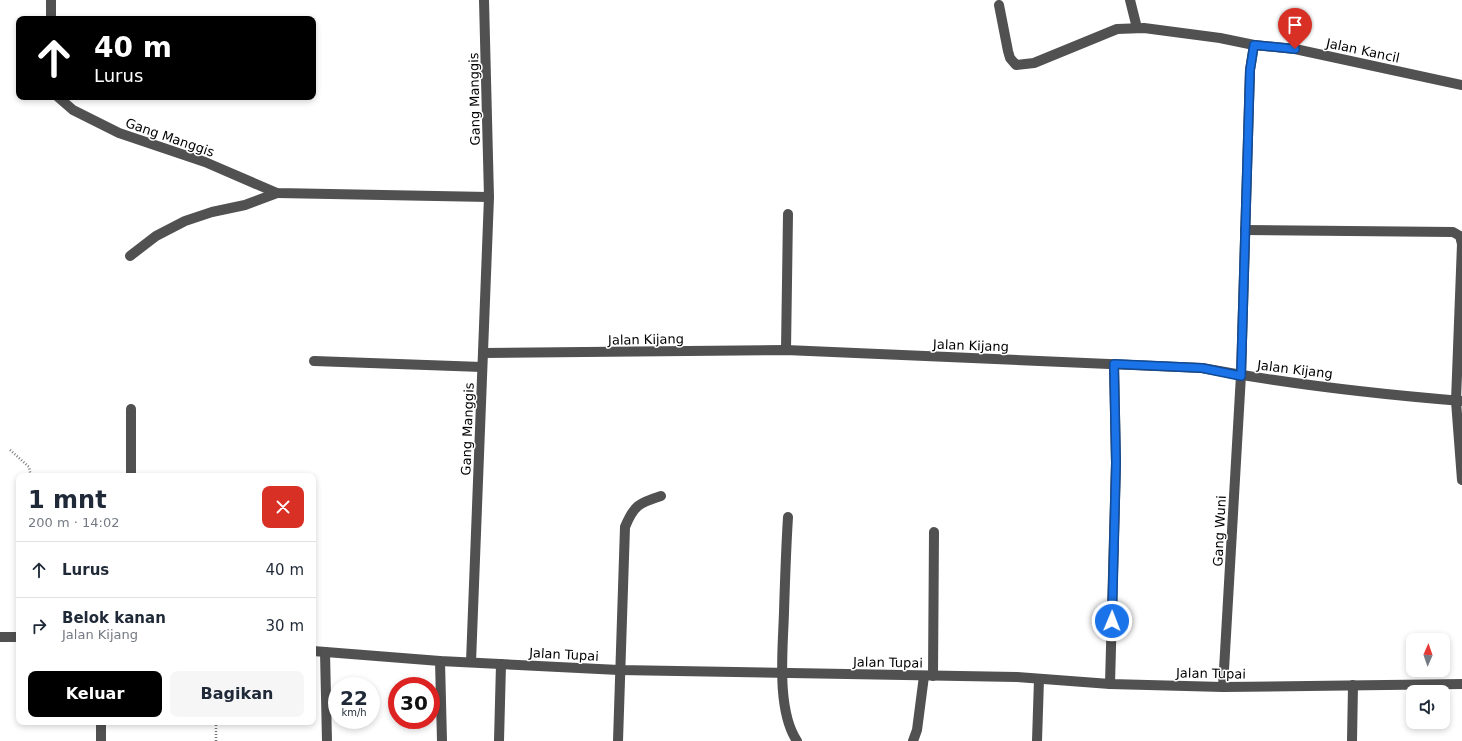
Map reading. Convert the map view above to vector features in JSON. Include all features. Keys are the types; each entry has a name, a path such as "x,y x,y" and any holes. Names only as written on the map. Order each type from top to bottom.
{"street":[{"path":"51,0 51,16"},
{"name":"Gang Manggis","path":"471,662 489,197 484,0"},
{"path":"1130,0 1137,28"},
{"name":"Jalan Kancil","path":"999,5 1008,51 1010,58 1016,65 1034,63 1117,29 1137,28 1220,38 1254,45 1295,49 1462,85"},
{"path":"1241,376 1250,70 1254,45"},
{"name":"Gang Manggis","path":"61,100 73,110 119,133 205,162 277,193"},
{"name":"Gang Manggis","path":"130,256 156,236 185,221 212,212 245,205 277,193 489,197"},
{"path":"786,350 788,214"},
{"path":"1245,230 1453,232 1460,236 1462,244 1459,401 1462,480"},
{"name":"Jalan Kijang","path":"483,353 786,350 1202,368 1241,376 1459,401"},
{"path":"314,361 482,367"},
{"path":"1110,684 1116,463 1114,364"},
{"name":"Gang Wuni","path":"1223,687 1241,376"},
{"path":"131,409 131,473"},
{"path":"618,741 619,670 625,527 631,512 637,505 661,496"},
{"path":"788,517 782,673 784,703 791,731 797,741"},
{"path":"913,741 917,730 928,676 934,532"},
{"path":"0,637 16,637"},
{"name":"Jalan Tupai","path":"316,651 440,661 619,670 1039,679 1110,684 1223,687 1462,684"},
{"path":"325,652 327,741"},
{"path":"440,661 442,741"},
{"path":"499,741 501,664"},
{"path":"1037,741 1039,679"},
{"path":"1352,741 1353,685"},
{"path":"101,725 101,741"}],"path":[{"path":"10,450 29,468 31,473"},
{"path":"216,725 216,741"}],"route":[{"path":"1112,621 1116,463 1114,364 1202,368 1241,376 1250,70 1254,45 1295,49"}]}
